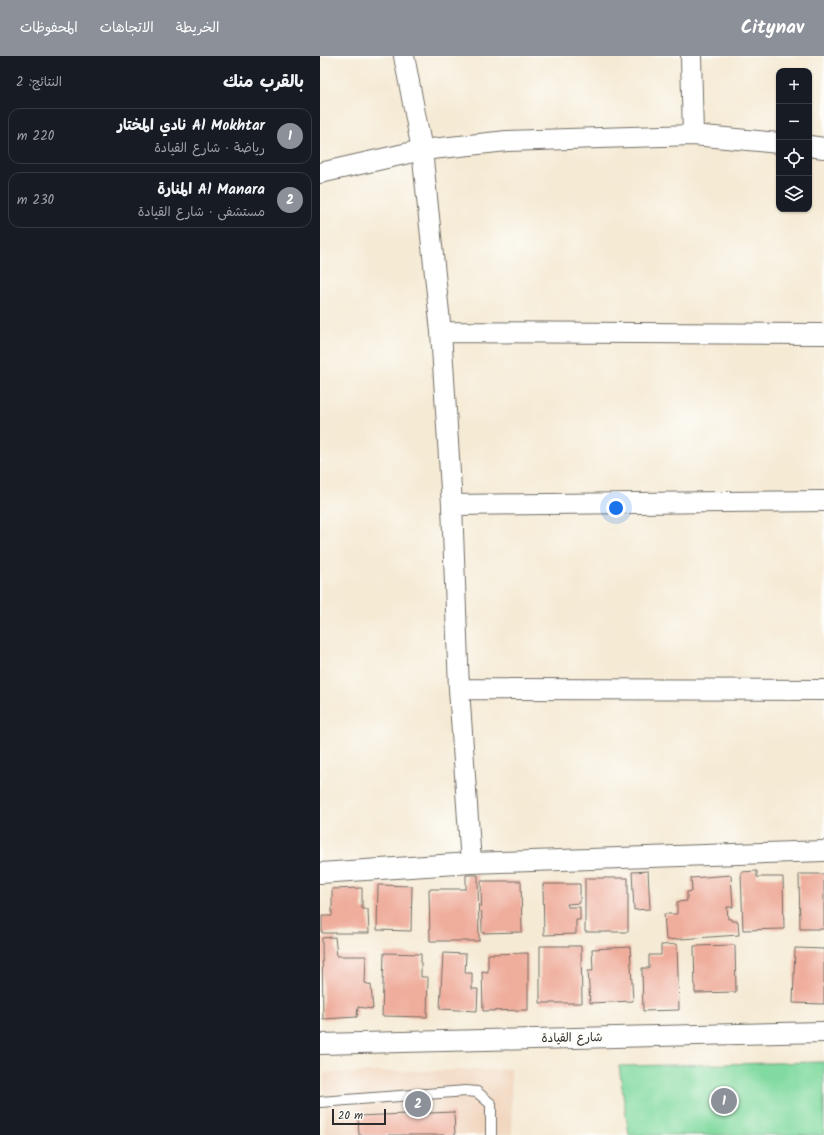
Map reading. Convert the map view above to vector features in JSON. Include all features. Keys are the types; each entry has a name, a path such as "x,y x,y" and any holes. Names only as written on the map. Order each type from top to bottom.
{"street":[{"path":"404,56 422,150 441,332 452,505 459,689 471,863"},
{"path":"691,56 693,135"},
{"path":"320,173 422,150 544,139 693,135 776,143"},
{"path":"812,146 824,148"},
{"path":"441,332 824,334"},
{"path":"452,505 824,501"},
{"path":"459,689 824,690"},
{"path":"320,873 471,863 824,851"},
{"name":"شارع القيادة","path":"320,1044 824,1032"}],"lane":[{"path":"320,1102 466,1091 477,1092 491,1104 491,1135"}],"shaded area":[{"path":"511,1069 512,1135 325,1135 324,1073"}],"green space":[{"path":"824,1062 824,1135 629,1135 619,1066"}],"building":[{"path":"648,871 650,909 634,910 632,872"},
{"path":"757,871 757,877 783,877 784,929 743,930 741,872"},
{"path":"799,874 824,874 824,929 800,929"},
{"path":"466,875 478,875 479,941 430,941 429,889 466,889"},
{"path":"731,875 733,907 727,907 728,919 738,921 739,935 666,940 664,914 677,914 677,902 687,901 687,892 692,891 691,878"},
{"path":"585,878 628,878 628,932 585,932"},
{"path":"481,881 521,881 522,932 482,933"},
{"path":"543,884 580,884 580,903 567,904 568,907 580,907 580,920 576,920 576,934 544,935"},
{"path":"378,885 412,886 411,931 377,930"},
{"path":"362,888 362,909 368,909 369,933 322,933 322,916 332,916 332,889"},
{"path":"335,937 337,956 366,956 365,983 371,985 373,1009 358,1007 357,1017 323,1019 322,938"},
{"path":"677,944 679,1010 643,1011 642,968 649,968 649,955 661,955 661,945"},
{"path":"735,945 736,992 695,993 694,946"},
{"path":"540,946 581,946 582,1003 540,1003"},
{"path":"630,947 633,1001 590,1003 588,971 593,971 592,949"},
{"path":"795,948 824,949 824,1004 793,1003"},
{"path":"384,953 421,954 421,977 428,977 427,1017 382,1016"},
{"path":"443,953 466,954 465,973 472,973 472,989 478,989 477,1011 440,1009"},
{"path":"528,953 528,1010 483,1011 482,971 488,972 488,954"},
{"path":"454,1112 455,1135 359,1135 358,1116"}],"place":[{"name":"Al Mokhtar نادي المختار","path":"724,1101"},
{"name":"Al Manara المنارة","path":"418,1104"}]}
